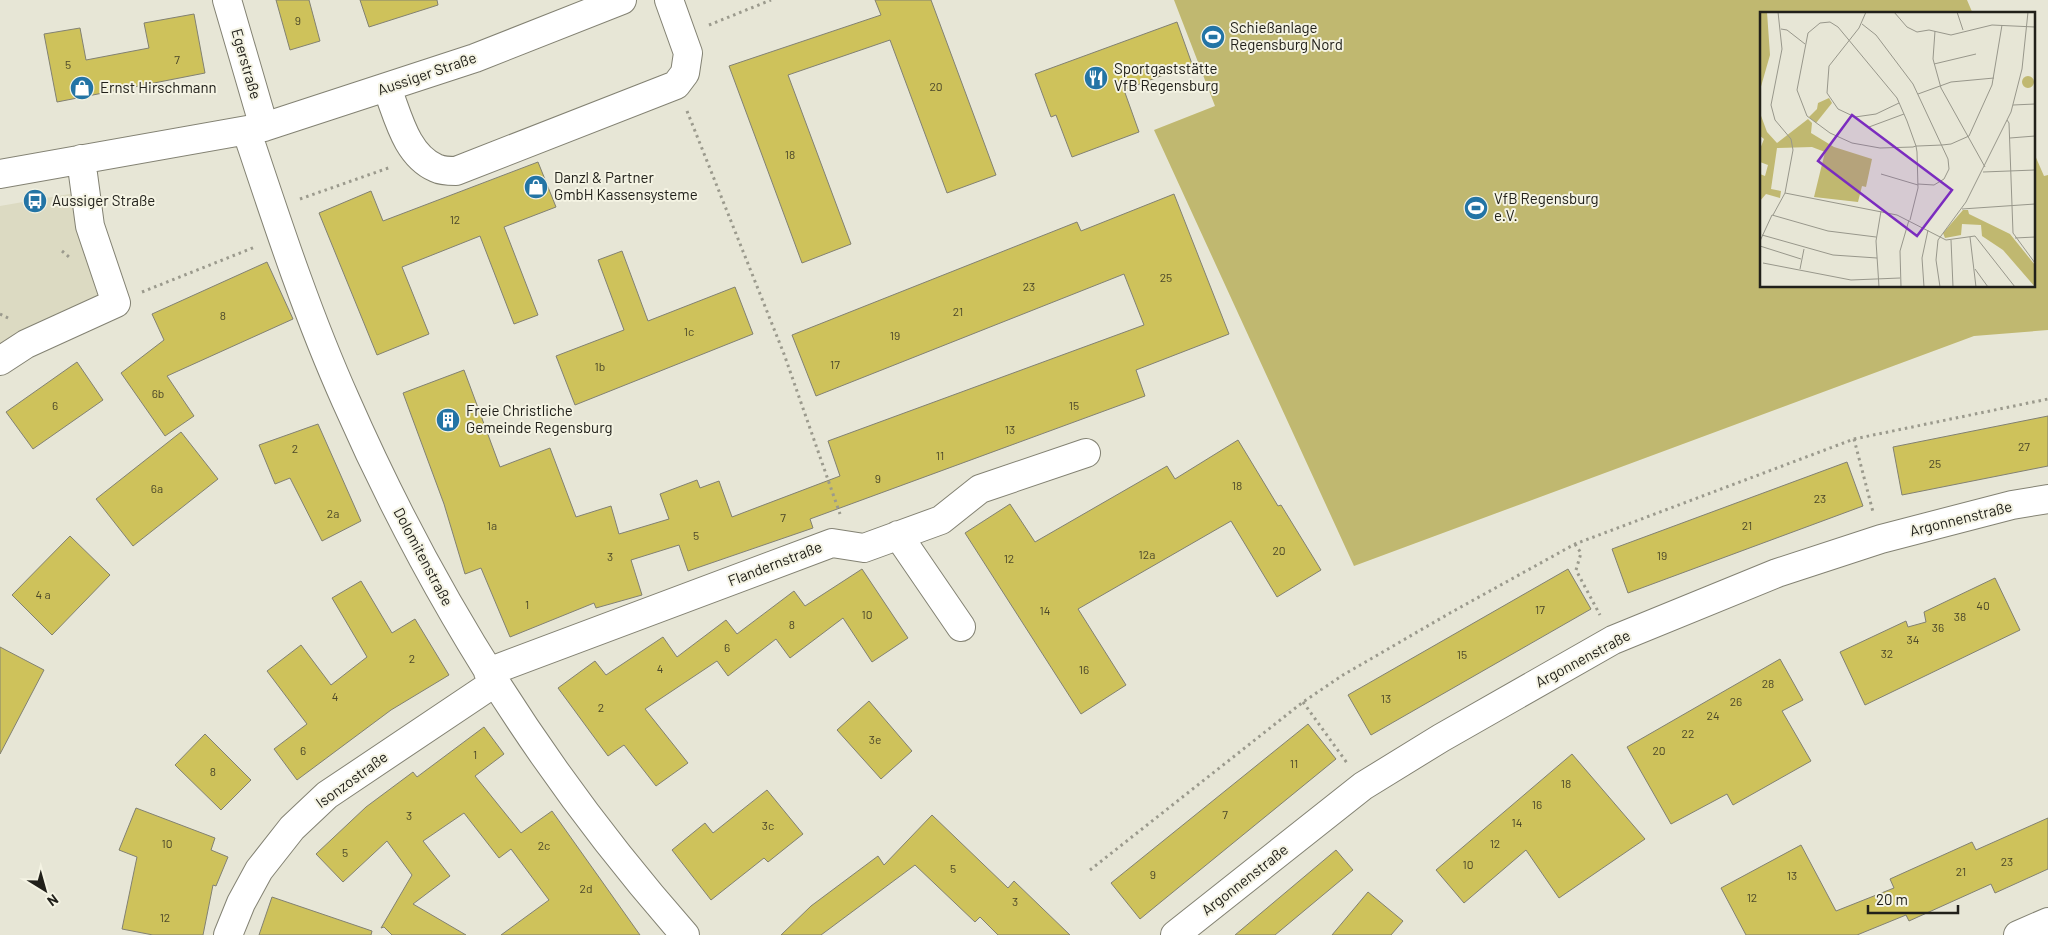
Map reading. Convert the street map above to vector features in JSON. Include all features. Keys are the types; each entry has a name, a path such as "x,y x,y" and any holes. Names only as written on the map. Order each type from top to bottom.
{"street":[{"name":"Egerstraße","path":"227,0 256,129"},
{"name":"Aussiger Straße","path":"0,174 256,129 475,58 622,0"},
{"path":"387,88 409,144 420,157 437,169 456,171 676,85 685,73 688,53 669,0"},
{"name":"Dolomitenstraße","path":"256,129 273,208 282,237 349,408 439,590 491,677 599,832 685,935"},
{"path":"0,361 26,344 116,303 90,226 81,160"},
{"name":"Flandernstraße","path":"491,677 832,543 864,548 941,520 980,489 1086,453"},
{"name":"Argonnenstraße","path":"1175,935 1363,786 1441,738 1613,640 1777,573 1881,539 2012,505 2048,499"},
{"path":"898,535 961,627"},
{"name":"Isonzostraße","path":"228,935 241,903 259,870 292,828 327,794 491,677"},
{"path":"2018,935 2048,922"}],"path":[{"path":"682,36 772,0"},
{"path":"676,85 784,354 850,546"},
{"path":"273,208 420,157"},
{"path":"116,303 282,237"},
{"path":"1090,870 1303,702 1343,675 1575,544 1854,439 2048,399"},
{"path":"1854,439 1881,539"},
{"path":"1575,544 1581,553 1576,570 1613,640"},
{"path":"1303,702 1363,786"}],"shaded area":[{"name":"VfB Regensburg e.V.","path":"1174,0 1967,0 1972,12 1760,12 1760,288 2036,288 2036,158 2044,176 2048,175 2048,330 1974,336 1354,566 1154,130 1215,106"},
{"path":"75,193 107,297 0,351 0,206"}],"building":[{"path":"276,0 309,0 320,41 290,50"},
{"path":"360,0 437,0 438,5 369,27"},
{"path":"875,0 931,0 996,175 947,193 890,40 788,75 851,244 802,263 729,66 881,15"},
{"path":"194,14 205,73 57,102 44,34 80,28 86,60 149,48 144,23"},
{"name":"Sportgaststätte VfB Regensburg","path":"1177,22 1192,64 1124,90 1139,132 1072,157 1056,115 1051,117 1035,74"},
{"path":"538,162 556,207 504,227 538,315 514,324 480,236 402,267 429,334 377,355 319,213 371,191 383,221"},
{"path":"1174,194 1229,334 1136,370 1145,396 810,519 813,528 688,571 679,545 631,560 642,595 596,608 594,603 510,637 481,568 465,574 444,504 403,393 464,370 500,467 550,448 576,517 611,506 619,534 669,519 660,494 697,480 700,488 719,481 732,517 840,476 828,441 1144,325 1124,274 816,396 792,335 1077,222 1081,231"},
{"path":"622,251 648,321 735,287 753,334 575,405 556,356 624,330 598,260"},
{"path":"267,262 293,319 167,376 194,416 165,436 121,373 164,340 152,314"},
{"path":"77,362 103,400 33,449 6,412"},
{"path":"2048,416 2048,466 1902,495 1893,447"},
{"path":"318,424 361,521 322,541 290,478 275,484 259,445"},
{"path":"181,432 218,479 133,546 96,499"},
{"path":"1238,440 1278,506 1281,505 1321,570 1277,597 1231,521 1078,609 1126,685 1081,714 965,533 1010,504 1035,542 1167,466 1175,479"},
{"path":"1847,462 1863,506 1628,593 1612,549"},
{"path":"70,536 110,575 52,635 12,595"},
{"path":"862,569 908,638 872,662 843,618 790,658 776,639 728,676 717,661 645,709 688,763 656,786 624,745 608,756 558,688 595,661 606,675 663,637 677,657 726,620 737,634 794,591 805,606"},
{"path":"1568,569 1591,609 1371,735 1348,695"},
{"path":"1995,578 2020,630 1865,705 1840,652 1906,621 1908,627 1926,622 1924,612"},
{"path":"361,581 392,633 415,619 449,675 391,710 297,780 274,749 307,724 267,671 301,645 331,685 367,657 332,598"},
{"path":"0,647 44,670 0,754"},
{"path":"1780,659 1803,700 1782,711 1811,761 1733,805 1727,794 1671,824 1627,747"},
{"path":"869,701 912,751 881,779 837,730"},
{"path":"1308,724 1336,759 1140,919 1111,883"},
{"path":"484,727 504,754 475,776 521,833 552,811 640,935 501,935 549,900 511,849 499,858 464,813 423,841 450,876 413,904 466,935 392,935 384,927 381,928 412,875 387,841 343,882 316,854 366,807 413,772 417,777"},
{"path":"205,734 251,780 221,810 175,765"},
{"path":"1572,754 1645,839 1559,898 1526,850 1464,903 1436,870"},
{"path":"767,790 803,834 768,862 764,858 711,900 672,850 705,823 713,833"},
{"path":"136,808 215,838 211,850 228,857 216,886 213,885 203,935 153,935 122,929 137,857 119,850"},
{"path":"932,815 1008,888 1014,881 1070,935 998,935 980,917 975,922 915,865 821,935 781,935 811,906 878,856 884,865"},
{"path":"2048,818 2048,869 1995,893 1991,884 1909,921 1906,915 1857,935 1746,935 1721,888 1801,845 1836,911 1894,888 1890,879 1972,842 1976,850"},
{"path":"1336,850 1353,870 1275,935 1235,935"},
{"path":"1368,892 1403,921 1391,935 1332,935"},
{"path":"272,897 372,931 371,935 259,935"}],"place":[{"name":"Schießanlage Regensburg Nord","path":"1213,37"},
{"name":"Sportgaststätte VfB Regensburg","path":"1096,78"},
{"name":"Ernst Hirschmann","path":"82,88"},
{"name":"Danzl & Partner GmbH Kassensysteme","path":"536,187"},
{"name":"Aussiger Straße","path":"35,201"},
{"name":"VfB Regensburg e.V.","path":"1476,208"},
{"name":"Freie Christliche Gemeinde Regensburg","path":"448,420"}]}
